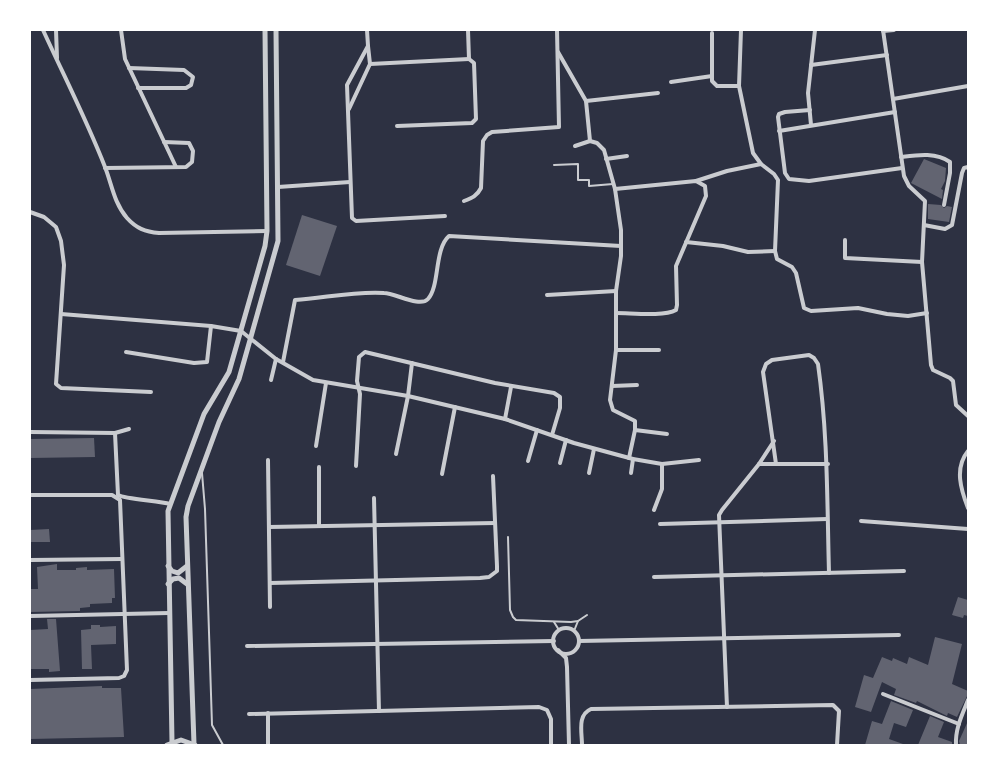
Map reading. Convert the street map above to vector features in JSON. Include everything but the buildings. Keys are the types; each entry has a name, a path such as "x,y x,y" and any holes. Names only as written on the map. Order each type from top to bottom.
{"street":[{"path":"44,30 105,168 117,202 130,222 145,231 159,233 267,231"},
{"path":"56,30 57,60"},
{"path":"122,30 122,51 176,167"},
{"path":"265,30 267,231 265,246 229,372 204,414 170,504 167,523 169,744 180,740 194,744 187,584 187,511 220,422 239,379 278,241 276,30"},
{"path":"348,111 370,64 368,30"},
{"path":"468,30 469,59"},
{"path":"464,201 474,198 481,188 483,141 487,135 492,132 559,127 557,30"},
{"path":"741,30 739,86 753,153 761,164 774,174 778,180 775,251 777,259 792,267 796,273 804,308 811,311 858,308 886,314 908,316 927,313"},
{"path":"811,125 808,84 815,30"},
{"path":"894,30 883,31 902,168 909,186 925,201 922,262 933,370 953,381 956,405 968,416"},
{"path":"712,32 712,81 717,86 739,86"},
{"path":"368,46 347,85 350,182 353,219 356,221 445,216"},
{"path":"558,52 586,101 590,141"},
{"path":"811,65 887,55"},
{"path":"370,64 469,59 474,63 476,119 472,123 397,126"},
{"path":"129,68 184,70 192,77 191,85 186,88 138,88"},
{"path":"671,82 712,76"},
{"path":"893,99 968,86"},
{"path":"586,101 658,93"},
{"path":"810,110 785,112 779,114 778,131 785,173 789,179 809,181 902,168"},
{"path":"778,131 895,112"},
{"path":"575,146 590,141 602,146 615,189 621,230 621,246 616,291 616,350 611,406 614,410 633,419 635,430 631,458 631,473"},
{"path":"105,168 186,167 192,162 191,145 185,142 164,142"},
{"path":"901,157 930,155 946,159 950,162 950,173 944,205"},
{"path":"606,159 627,156"},
{"path":"615,189 696,181 727,170 761,164"},
{"path":"924,225 945,228 952,225 962,173 964,168 968,167"},
{"path":"616,313 659,314 671,313 676,310 676,266 706,196 705,186 696,181"},
{"path":"278,187 350,182"},
{"path":"30,212 44,217 56,227 61,241 64,265 55,381 58,386 62,388 151,392"},
{"path":"283,362 295,300 331,295 381,292 423,302 428,299 432,292 442,248 445,239 449,236 621,246"},
{"path":"845,240 845,258 922,262"},
{"path":"686,242 723,246 748,252 775,251"},
{"path":"547,295 616,291"},
{"path":"61,314 211,326 241,331 276,359 313,380 408,396 505,419 594,449 631,458 662,464 699,460"},
{"path":"126,352 194,363 207,362 211,326"},
{"path":"616,350 658,350"},
{"path":"356,466 359,388 357,380 358,357 362,353 368,352 511,387 547,392 560,397 560,408 552,435"},
{"path":"776,464 764,372 766,364 772,360 808,355 814,358 818,364 824,409 828,464 827,519 830,573"},
{"path":"271,380 276,359"},
{"path":"396,454 408,396 412,363"},
{"path":"316,446 326,383"},
{"path":"612,386 637,385"},
{"path":"505,419 511,387"},
{"path":"442,474 455,407"},
{"path":"30,432 115,433 130,429"},
{"path":"528,461 536,430"},
{"path":"635,430 667,434"},
{"path":"115,433 118,495 123,498 153,500 170,504"},
{"path":"560,463 566,440"},
{"path":"727,707 719,521 722,510 759,464 774,440"},
{"path":"589,473 594,449"},
{"path":"968,451 962,458 960,488 968,508"},
{"path":"268,460 270,607"},
{"path":"654,510 662,490 662,464"},
{"path":"759,464 828,464"},
{"path":"319,526 320,468"},
{"path":"270,583 489,577 497,571 493,476"},
{"path":"30,495 112,495 118,498 120,502 127,670 122,677 30,680"},
{"path":"374,498 379,711"},
{"path":"660,524 719,521 827,519"},
{"path":"861,521 968,528"},
{"path":"269,527 495,523"},
{"path":"30,560 122,559"},
{"path":"168,566 172,571 178,573 187,566"},
{"path":"654,577 904,572"},
{"path":"168,584 173,579 179,578 187,584"},
{"path":"30,616 169,613"},
{"path":"567,667 569,658 576,649 579,640 574,631 568,628 559,630 555,635 554,641 558,650 566,658 568,745"},
{"path":"579,640 899,635"},
{"path":"247,646 554,641"},
{"path":"558,650 567,653 576,649"},
{"path":"883,694 959,724"},
{"path":"956,745 956,735 968,700"},
{"path":"582,745 582,716 585,711 591,709 833,705 837,706 839,711 837,745"},
{"path":"249,714 539,707 547,710 551,719 551,745"},
{"path":"268,713 268,745"}],"lane":[{"path":"554,165 578,164 578,180 589,180 589,186 614,184"},
{"path":"202,470 205,510 212,725 223,745"},
{"path":"508,537 510,610 516,620 554,622 578,621 587,615"},
{"path":"574,631 578,621"},
{"path":"554,622 559,630"}]}
